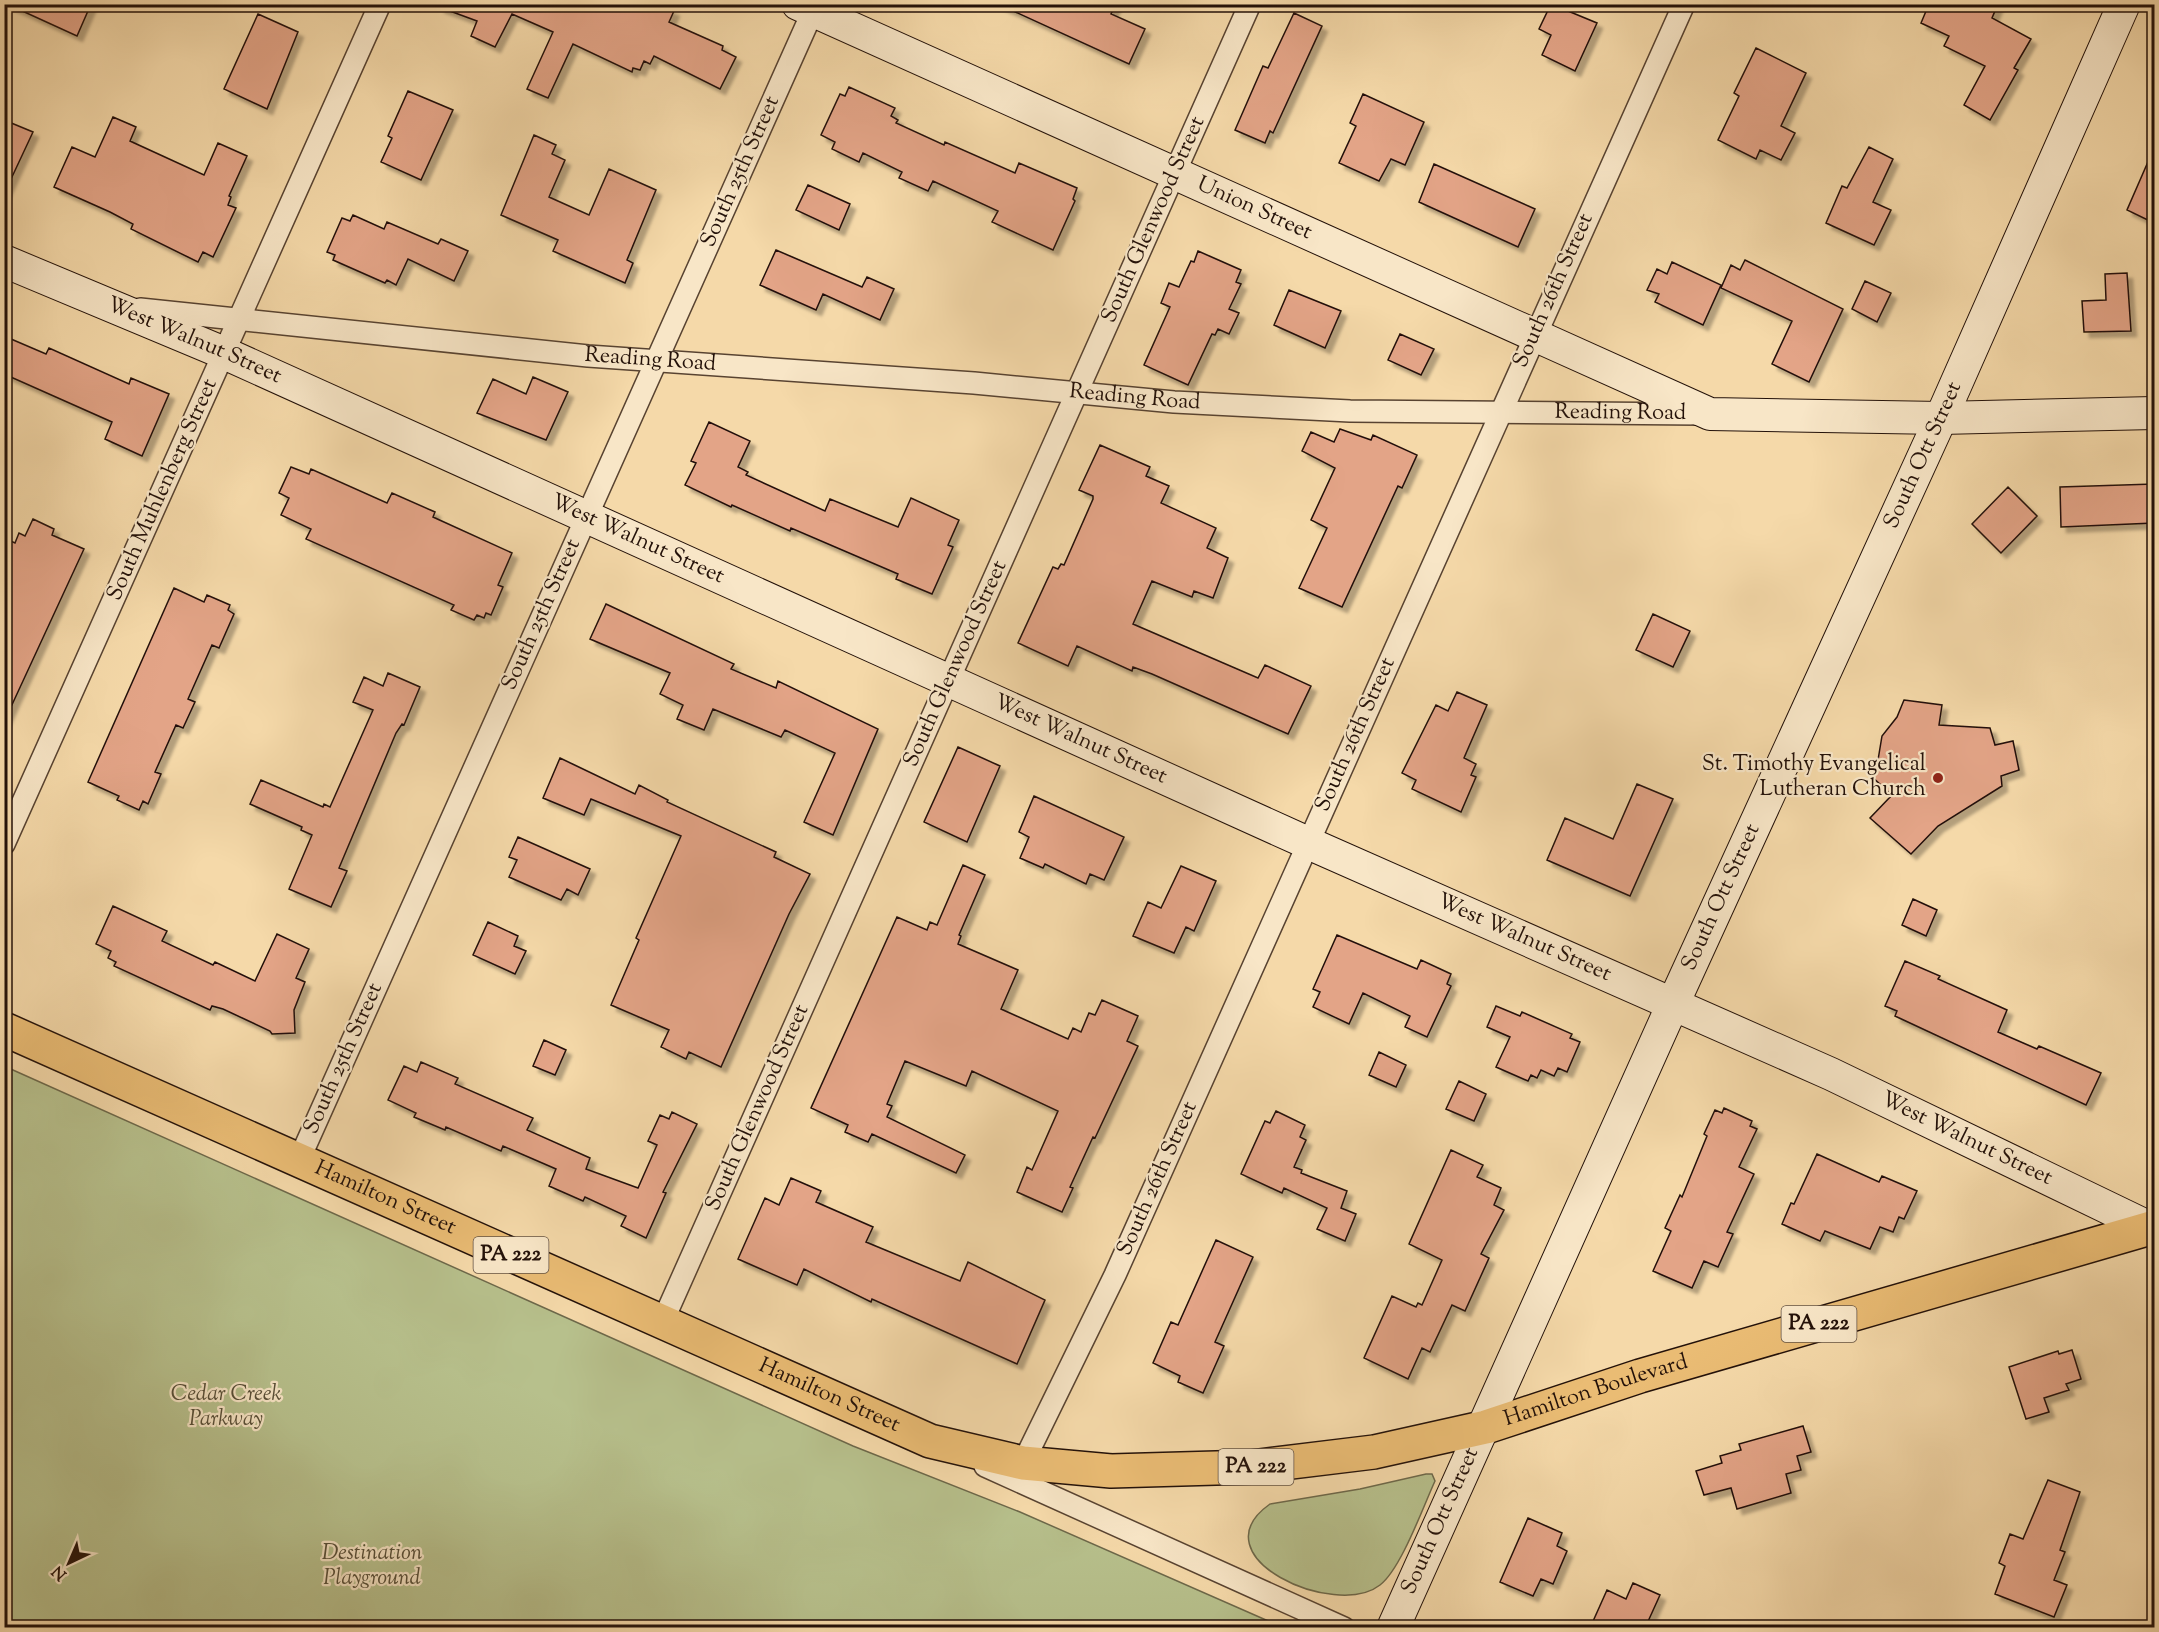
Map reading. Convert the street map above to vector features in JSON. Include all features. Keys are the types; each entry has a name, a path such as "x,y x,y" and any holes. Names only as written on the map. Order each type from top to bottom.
{"main road":[{"name":"Hamilton Street","path":"4,1029 930,1441 1023,1463"},
{"name":"Hamilton Boulevard","path":"1023,1463 1111,1471 1251,1467 1374,1452 1486,1426 1640,1376 2152,1228"}],"street":[{"name":"South Muhlenberg Street","path":"4,844 380,4"},
{"name":"South Glenwood Street","path":"662,1323 1250,4"},
{"name":"South 26th Street","path":"1023,1463 1115,1275 1684,4"},
{"name":"South Ott Street","path":"1393,1628 1486,1426 1673,1004 1941,418 2124,4"},
{"name":"Union Street","path":"809,7 1710,414"},
{"name":"South 25th Street","path":"299,1160 657,360 809,7"},
{"name":"West Walnut Street","path":"4,261 119,307 224,353 1308,843 1831,1074 2152,1228"},
{"name":"Reading Road","path":"119,307 657,360 1281,408 1941,418 2154,413"},
{"name":"Hamilton Street","path":"930,1441 1344,1628"}],"green space":[{"name":"Cedar Creek Parkway","path":"4,1066 853,1446 1020,1512 1282,1627 5,1627"},
{"path":"1432,1474 1435,1481 1396,1566 1380,1585 1360,1594 1334,1595 1306,1589 1280,1578 1260,1562 1249,1544 1251,1524 1270,1504 1360,1489"}],"building":[{"path":"7,4 91,4 77,36"},
{"path":"440,4 658,4 674,11 669,22 723,46 722,50 736,57 720,89 654,56 650,64 644,61 640,70 633,68 632,72 573,44 548,98 527,89 553,32 512,14 495,47 471,36 477,21 439,7"},
{"path":"998,4 1116,4 1111,14 1145,29 1129,64"},
{"path":"1551,4 1597,23 1575,71 1542,55 1551,35 1539,29"},
{"path":"1929,4 1998,4 1992,18 2031,39 2014,68 2018,70 1990,120 1964,105 1985,66 1944,46 1949,36 1921,23"},
{"path":"1294,13 1322,26 1273,133 1270,131 1265,143 1235,130 1263,66 1268,68"},
{"path":"258,14 298,32 267,109 224,89"},
{"path":"1756,48 1806,73 1781,126 1795,133 1781,160 1760,150 1756,159 1718,140 1739,96 1734,93"},
{"path":"849,87 895,108 891,116 898,120 896,123 944,145 945,142 1015,173 1019,163 1077,188 1073,199 1075,201 1053,250 992,222 998,211 933,181 928,191 899,178 902,172 863,153 859,162 832,149 835,142 821,135 840,94 845,96"},
{"path":"408,91 453,110 421,180 381,162 392,138 388,136"},
{"path":"1363,94 1424,122 1405,165 1391,159 1379,181 1339,163 1356,126 1350,123"},
{"path":"113,117 136,127 130,141 204,175 218,143 247,156 229,196 231,197 228,205 236,208 213,257 203,252 198,262 131,229 133,224 110,212 54,187 72,147 95,157"},
{"path":"4,120 33,132 4,194"},
{"path":"534,135 556,145 552,154 565,160 549,197 589,215 609,169 656,190 627,260 633,263 625,283 553,251 558,240 501,215"},
{"path":"1869,147 1893,159 1873,202 1891,210 1874,245 1826,223 1842,186 1847,188"},
{"path":"2154,148 2154,223 2127,210"},
{"path":"1434,164 1535,209 1518,247 1419,202"},
{"path":"808,185 850,204 839,230 796,210"},
{"path":"353,215 384,229 387,222 438,244 441,239 468,251 454,281 408,259 396,285 387,280 385,283 333,260 335,255 327,252 342,218 350,221"},
{"path":"776,250 862,287 867,277 894,289 880,320 823,294 816,310 760,285"},
{"path":"1198,251 1241,270 1236,282 1241,284 1229,309 1239,313 1229,334 1218,329 1215,335 1212,334 1188,385 1144,365 1170,307 1161,303 1169,283 1179,287"},
{"path":"1745,260 1843,309 1809,382 1772,364 1792,321 1721,288 1731,265 1740,270"},
{"path":"1672,262 1721,285 1703,325 1655,302 1659,294 1647,290 1657,269 1667,274"},
{"path":"2127,273 2131,331 2084,332 2082,301 2106,300 2105,274"},
{"path":"1865,281 1891,293 1877,322 1852,309"},
{"path":"1289,290 1341,311 1325,348 1274,325"},
{"path":"1400,334 1434,349 1421,375 1388,360"},
{"path":"4,336 46,354 49,348 129,384 131,378 169,394 142,456 105,439 112,422 4,374"},
{"path":"533,377 568,392 546,440 477,413 493,379 526,394"},
{"path":"709,422 750,441 738,467 748,472 746,475 825,511 830,499 898,527 911,498 959,520 948,545 953,547 932,594 896,579 898,574 791,528 790,531 732,505 731,507 685,485 696,463 691,461"},
{"path":"1340,429 1371,440 1373,435 1417,455 1402,488 1398,486 1342,607 1299,588 1327,528 1311,520 1335,468 1302,451 1311,432 1334,442"},
{"path":"1100,445 1150,467 1146,476 1169,486 1161,503 1216,528 1207,548 1228,558 1213,598 1194,591 1192,597 1152,581 1133,624 1258,678 1265,665 1311,686 1288,734 1152,674 1133,667 1132,671 1077,646 1068,666 1018,643 1053,567 1058,569 1061,564 1064,565 1093,499 1093,496 1079,490"},
{"path":"291,467 309,474 311,469 387,503 392,493 435,512 433,517 512,553 498,585 503,587 491,615 486,613 484,618 477,615 474,620 451,610 454,605 306,539 311,529 281,515 289,498 279,493"},
{"path":"2154,484 2154,523 2061,527 2060,487"},
{"path":"2008,487 2037,516 2001,553 1972,524"},
{"path":"33,519 54,529 52,535 84,549 4,722 4,538 15,543 19,533 25,536"},
{"path":"174,588 204,602 207,595 230,605 228,610 234,614 219,648 212,645 188,699 195,702 183,728 176,725 155,772 161,774 148,804 143,801 139,810 117,800 119,796 88,782"},
{"path":"606,604 734,664 731,669 776,688 778,681 878,729 833,835 804,822 835,753 785,730 781,737 713,709 704,730 677,719 683,705 660,694 670,673 590,639"},
{"path":"1653,614 1690,631 1673,667 1636,650"},
{"path":"388,673 420,687 404,725 402,724 396,733 339,868 347,871 331,907 289,889 312,835 301,830 302,827 250,804 261,780 323,807 324,804 330,807 373,710 353,702 364,677 383,686"},
{"path":"1457,692 1487,705 1464,758 1476,764 1471,775 1476,777 1461,812 1412,789 1416,780 1402,773 1436,705 1448,711"},
{"name":"St. Timothy Evangelical Lutheran Church","path":"1904,700 1942,705 1939,725 1990,728 1995,745 2013,741 2019,770 2001,776 2002,786 1938,826 1911,854 1870,818 1892,795 1870,775 1878,760 1882,736 1897,717"},
{"path":"958,747 1000,766 967,842 924,822"},
{"path":"560,758 635,794 639,785 668,800 667,802 776,852 774,857 810,874 789,914 721,1067 689,1052 686,1059 661,1047 669,1030 611,1005 639,940 636,938 681,836 591,799 584,815 543,798"},
{"path":"1637,784 1673,799 1630,896 1547,860 1565,818 1613,839"},
{"path":"1034,796 1124,837 1104,880 1090,874 1086,884 1045,864 1043,868 1020,858 1029,837 1019,832"},
{"path":"518,837 590,869 578,895 567,889 561,900 509,877 517,860 509,857"},
{"path":"963,865 985,875 959,935 961,936 958,944 1018,970 1001,1009 1068,1039 1073,1028 1081,1032 1089,1013 1095,1015 1102,1000 1138,1016 1127,1041 1138,1046 1070,1187 1073,1188 1062,1212 1017,1192 1027,1167 1032,1170 1058,1111 972,1071 966,1086 905,1061 887,1104 892,1106 887,1117 965,1155 956,1173 872,1134 868,1142 845,1132 848,1125 811,1108 897,917 927,930 930,922 937,925"},
{"path":"1181,866 1216,881 1194,931 1186,927 1174,953 1133,936 1148,902 1161,908"},
{"path":"1913,899 1937,910 1926,936 1902,925"},
{"path":"113,906 167,931 162,941 213,965 215,962 255,981 277,934 309,949 296,978 305,982 294,1010 295,1033 272,1034 223,1009 212,1006 210,1010 114,966 116,962 108,958 111,951 96,944"},
{"path":"488,922 518,936 514,946 526,951 515,974 473,955"},
{"path":"1337,935 1417,969 1421,960 1451,974 1447,984 1451,986 1427,1037 1405,1027 1410,1016 1363,993 1349,1024 1313,1007 1320,992 1313,989"},
{"path":"1905,961 1940,976 1938,979 2007,1010 1998,1032 2037,1049 2039,1046 2101,1073 2086,1105 1895,1016 1897,1011 1885,1006"},
{"path":"1496,1006 1520,1016 1522,1012 1572,1034 1570,1038 1580,1042 1567,1072 1558,1068 1554,1076 1541,1070 1537,1078 1531,1075 1528,1081 1496,1067 1510,1037 1487,1027"},
{"path":"544,1040 566,1050 555,1075 533,1066"},
{"path":"1379,1052 1406,1065 1396,1087 1369,1075"},
{"path":"421,1062 458,1078 455,1084 533,1118 527,1130 590,1158 586,1169 638,1188 657,1145 648,1141 660,1115 669,1119 672,1112 697,1124 663,1192 666,1193 646,1238 621,1226 626,1216 585,1197 583,1201 549,1186 556,1169 503,1146 501,1151 446,1127 445,1130 414,1117 416,1113 388,1100 404,1066 417,1072"},
{"path":"1459,1081 1486,1094 1474,1121 1446,1109"},
{"path":"1724,1108 1752,1121 1750,1126 1757,1129 1739,1167 1754,1174 1727,1232 1733,1234 1718,1267 1704,1261 1692,1288 1653,1271 1671,1231 1665,1228 1680,1195 1682,1197 1707,1136 1704,1134 1715,1110 1722,1113"},
{"path":"1276,1111 1305,1125 1300,1137 1306,1140 1294,1167 1302,1170 1301,1173 1347,1191 1341,1208 1356,1214 1345,1241 1317,1229 1327,1208 1284,1188 1282,1193 1241,1174 1265,1121 1270,1123"},
{"path":"1451,1150 1483,1165 1477,1177 1501,1188 1494,1205 1504,1210 1481,1254 1489,1258 1465,1311 1452,1305 1430,1352 1422,1348 1408,1379 1364,1358 1392,1296 1416,1307 1418,1303 1422,1305 1442,1260 1409,1244"},
{"path":"1817,1154 1879,1182 1882,1176 1917,1191 1904,1219 1899,1217 1893,1232 1880,1227 1870,1249 1825,1231 1820,1241 1782,1224"},
{"path":"791,1178 821,1191 816,1202 873,1227 866,1242 960,1281 968,1262 1045,1300 1017,1364 872,1299 871,1302 804,1269 797,1285 738,1259 765,1198 779,1205"},
{"path":"1216,1240 1253,1257 1215,1342 1224,1346 1203,1393 1178,1382 1180,1376 1153,1363 1171,1322 1178,1325"},
{"path":"2072,1350 2081,1379 2066,1384 2069,1390 2044,1398 2049,1412 2026,1419 2009,1367 2058,1351 2059,1354"},
{"path":"1803,1426 1811,1452 1797,1456 1801,1470 1786,1474 1791,1493 1737,1509 1731,1488 1704,1495 1696,1471 1722,1463 1720,1456 1741,1450 1739,1444"},
{"path":"2048,1480 2080,1492 2060,1550 2065,1552 2054,1580 2067,1585 2054,1617 1995,1594 2005,1566 1999,1563 2010,1534 2023,1539"},
{"path":"1528,1518 1562,1533 1557,1546 1567,1551 1553,1584 1541,1579 1533,1596 1500,1582"},
{"path":"1633,1583 1660,1595 1645,1628 1590,1628 1607,1590 1626,1599"}],"place":[{"name":"St. Timothy Evangelical Lutheran Church","path":"1938,778"}],"park label":[{"name":"Destination Playground","path":"372,1566"}]}
